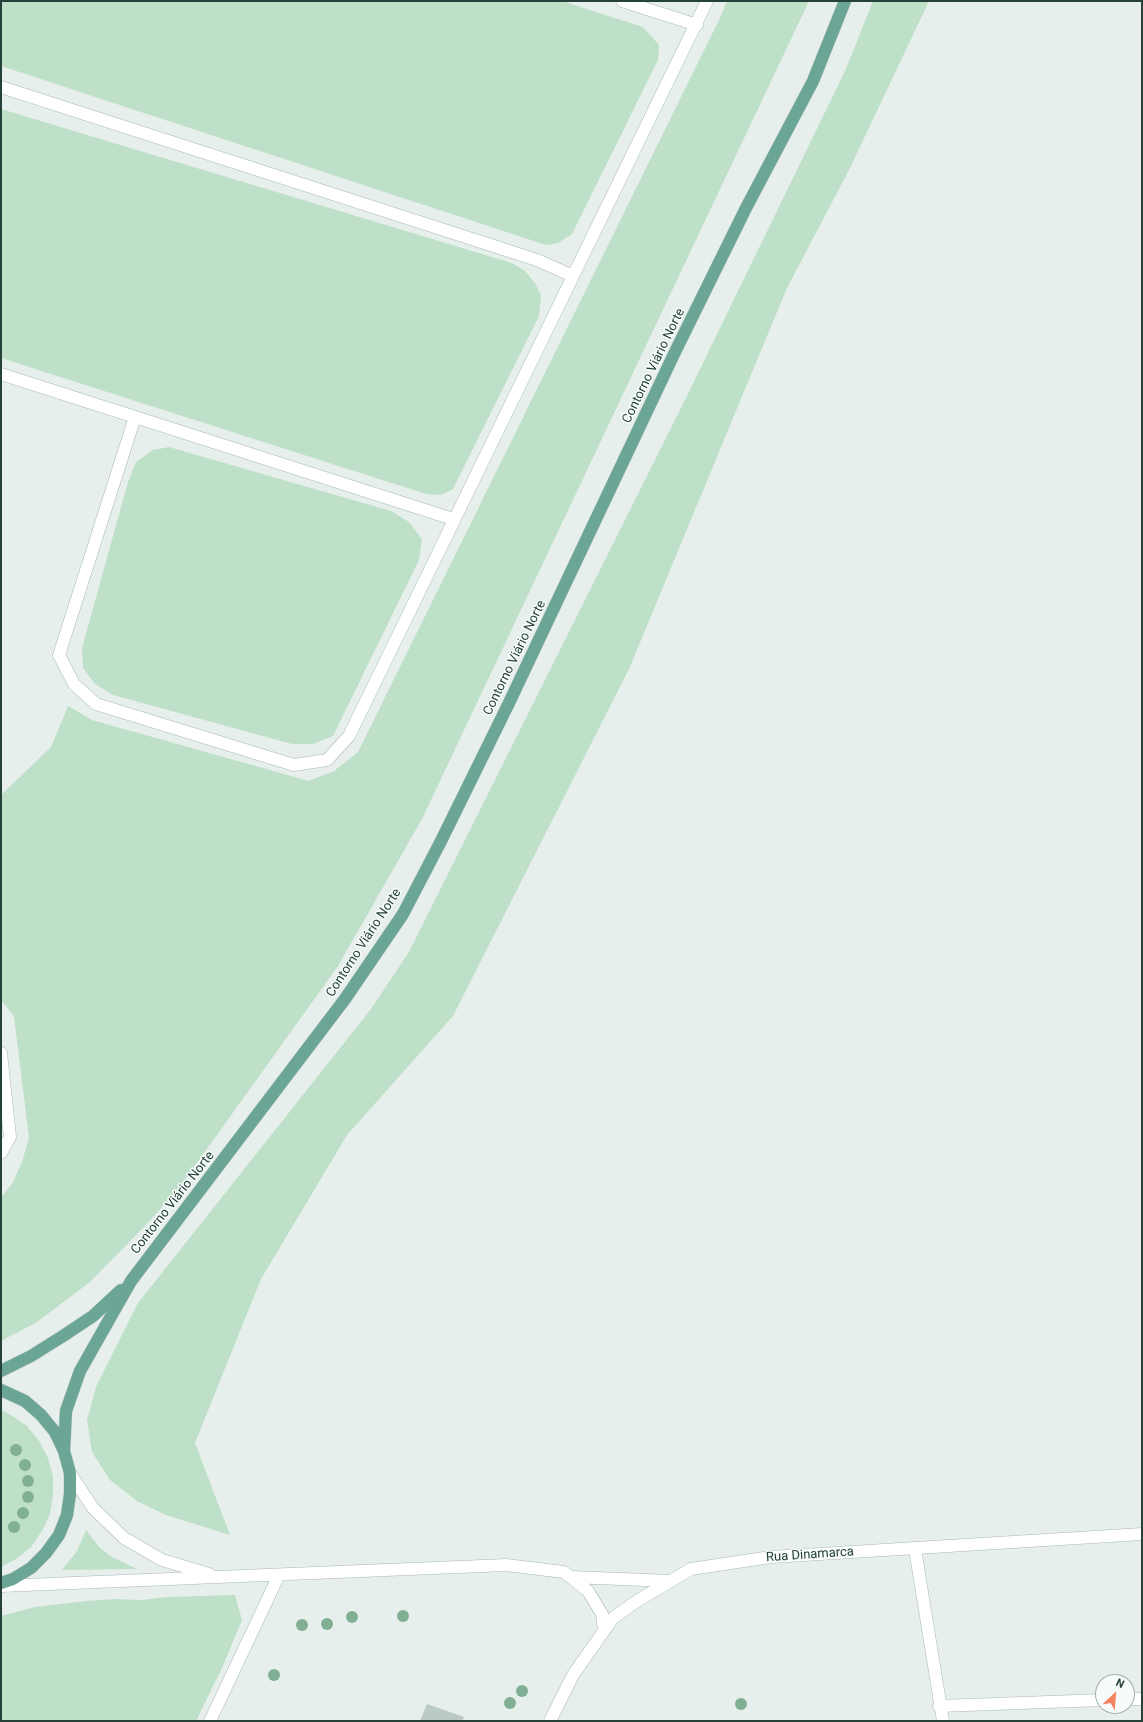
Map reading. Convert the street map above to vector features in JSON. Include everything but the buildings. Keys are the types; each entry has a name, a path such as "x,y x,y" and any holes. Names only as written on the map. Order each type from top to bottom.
{"main road":[{"name":"Contorno Viário Norte","path":"64,1451 66,1411 80,1371 131,1281 345,1000 402,914 442,841 746,208 814,81 845,1"},
{"name":"Contorno Viário Norte","path":"1,1371 31,1356 93,1316 131,1281"},
{"path":"1,1390 25,1401 42,1415 55,1432 64,1451 70,1472 70,1494 67,1515 58,1535 46,1553 31,1568 1,1585"}],"street":[{"path":"622,1 697,25"},
{"path":"135,417 59,655 74,684 96,704 294,765 327,760 349,736 453,519 697,25 707,1"},
{"path":"1,86 537,260 573,276"},
{"path":"1,374 453,519"},
{"path":"1,1053 10,1137 1,1153"},
{"path":"70,1472 93,1508 124,1538 162,1560 220,1578"},
{"name":"Rua Dinamarca","path":"550,1721 573,1675 613,1618 637,1601 691,1569 771,1557 1142,1534"},
{"path":"916,1549 943,1721"},
{"path":"1,1585 220,1578 506,1565 564,1572 588,1591 602,1614 604,1631"},
{"path":"210,1721 279,1575"},
{"path":"570,1577 671,1581"},
{"path":"940,1706 1095,1700"}],"green space":[{"path":"1,1 562,1 643,27 659,45 658,60 572,234 558,243 546,245 1,66"},
{"path":"727,1 809,1 422,819 338,966 179,1188 145,1226 90,1282 37,1322 1,1341 1,1198 13,1182 22,1162 29,1138 14,1016 1,1000 1,795 51,747 68,706 92,720 309,781 334,771 358,752"},
{"path":"873,1 929,1 849,170 787,288 629,669 453,1016 347,1135 261,1279 195,1443 230,1535 166,1515 137,1501 110,1480 92,1452 87,1420 96,1387 138,1303 371,1009 409,952 683,404 846,69"},
{"path":"1,109 512,263 525,271 535,283 541,295 539,316 453,489 441,495 426,494 1,358"},
{"path":"169,447 391,511 409,522 422,539 419,560 333,736 313,744 292,744 113,695 95,684 83,668 82,648 128,482 136,462 153,450"},
{"path":"1,1410 27,1426 39,1441 48,1458 53,1476 53,1495 50,1514 42,1531 31,1547 16,1559 1,1567"},
{"path":"86,1530 100,1548 112,1557 137,1569 62,1570 77,1551"},
{"path":"235,1595 242,1620 222,1668 196,1721 1,1721 1,1616 35,1607 87,1601"}]}
